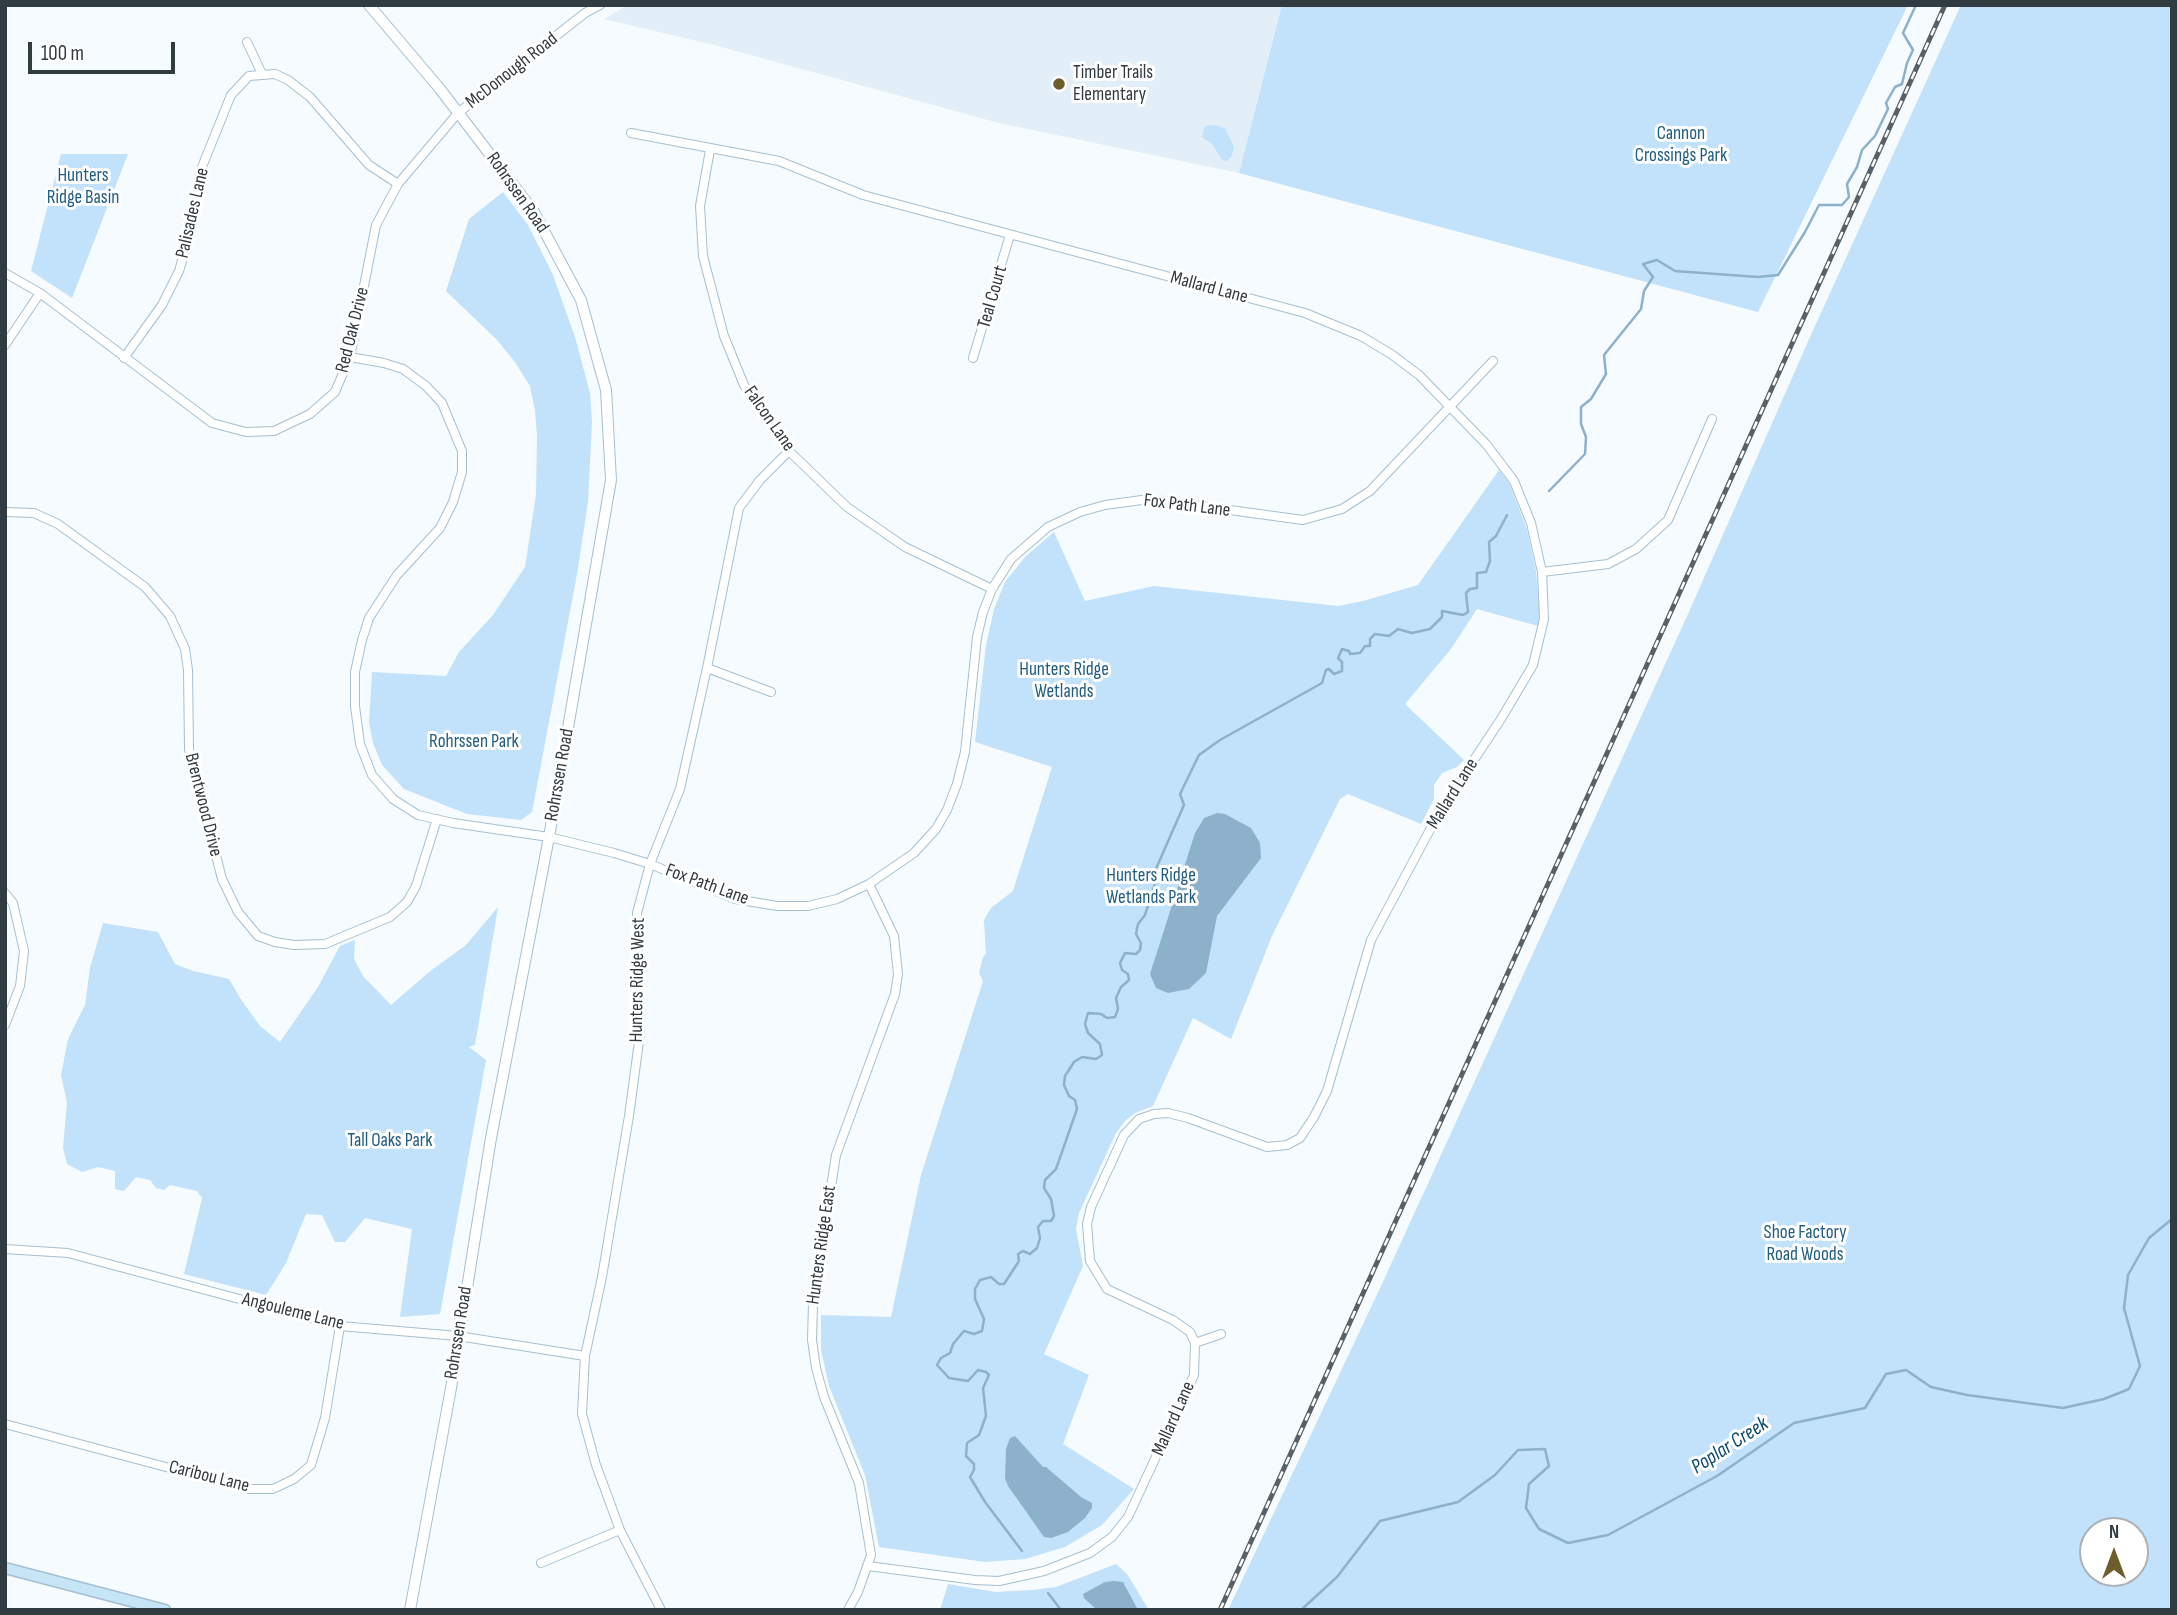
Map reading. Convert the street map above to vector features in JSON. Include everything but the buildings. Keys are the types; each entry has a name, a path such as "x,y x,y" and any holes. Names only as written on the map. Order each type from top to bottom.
{"main road":[{"path":"5,1568 165,1610"}],"street":[{"name":"Rohrssen Road","path":"369,5 458,113 534,212 581,300 606,390 611,480 549,837 491,1138 427,1524 410,1610"},
{"name":"McDonough Road","path":"458,113 584,13 600,5"},
{"path":"247,42 261,74 275,74 310,97 369,164 398,184"},
{"name":"Palisades Lane","path":"124,358 162,305 179,271 193,223 202,166 231,94 249,76 261,74"},
{"name":"Red Oak Drive","path":"5,273 40,293 212,423 246,432 274,431 310,414 335,391 350,357 376,225 398,184 458,113"},
{"name":"Mallard Lane","path":"631,133 779,161 863,195 1305,313 1361,336 1419,375 1486,444 1514,481 1531,523 1542,572 1544,619 1534,665 1502,719 1440,811 1371,940 1327,1091 1300,1138 1287,1145 1267,1147 1168,1113 1139,1119 1124,1135 1091,1208 1087,1224 1090,1261 1107,1289 1173,1320 1190,1332 1195,1343 1194,1374 1128,1517 1112,1537 1090,1553 1044,1571 999,1581 868,1566"},
{"name":"Falcon Lane","path":"710,150 700,206 703,256 724,335 744,385 789,451 847,508 905,547 992,589"},
{"name":"Teal Court","path":"973,358 1010,235"},
{"path":"5,345 40,293"},
{"name":"Fox Path Lane","path":"350,357 403,369 426,386 442,403 462,451 462,472 440,528 397,575 369,618 355,672 355,706 360,744 372,775 393,799 418,815 549,837 650,864 735,899 777,906 808,906 837,899 869,884 914,853 936,829 957,784 965,752 977,637 983,612 992,589 1011,559 1048,527 1080,512 1105,505 1149,499 1303,520 1342,509 1370,491 1493,361"},
{"path":"1542,572 1608,565 1636,549 1668,520 1712,419"},
{"name":"Hunters Ridge West","path":"620,1530 596,1465 582,1414 585,1356 602,1277 629,1116 639,1034 637,914 650,864 680,789 739,508 760,480 789,451"},
{"name":"Brentwood Drive","path":"5,512 34,513 58,524 145,587 170,616 185,649 188,670 189,749 222,879 238,912 258,936 275,942 325,944 390,917 407,902 416,886 438,819"},
{"path":"707,668 771,692"},
{"name":"Hunters Ridge East","path":"848,1610 858,1592 870,1555 859,1483 824,1397 812,1340 813,1303 836,1155 895,994 898,974 894,936 869,884"},
{"path":"5,893 13,903 24,951 20,986 5,1025"},
{"name":"Angouleme Lane","path":"5,1249 68,1253 340,1326 458,1336 585,1356"},
{"name":"Caribou Lane","path":"5,1424 248,1489 273,1489 294,1479 311,1465 325,1418 340,1326"},
{"path":"1195,1343 1221,1334"},
{"path":"541,1563 620,1530 661,1610"}],"shaded area":[{"name":"Timber Trails Elementary","path":"628,5 1282,5 1239,173 999,123 714,45 604,19"},
{"path":"1217,813 1225,814 1251,828 1260,843 1261,858 1217,916 1206,973 1189,989 1168,993 1156,988 1150,974 1195,833 1204,818"},
{"path":"1015,1436 1043,1467 1092,1503 1092,1508 1085,1518 1068,1532 1051,1538 1044,1537 1008,1486 1005,1478 1006,1449 1010,1438"},
{"path":"1105,1582 1123,1582 1138,1610 1097,1610 1084,1598 1083,1594"}],"green space":[{"name":"Cannon Crossings Park","path":"1282,5 1908,5 1758,312 1239,173"},
{"name":"Shoe Factory Road Woods","path":"1961,5 2172,5 2172,1610 1228,1610 1382,1284 1688,614"},
{"path":"1205,126 1225,128 1234,147 1227,161 1222,160 1213,145 1202,137"},
{"name":"Hunters Ridge Basin","path":"61,154 128,154 72,298 31,271"},
{"name":"Rohrssen Park","path":"503,192 528,225 553,275 575,337 590,393 592,422 588,502 577,574 532,812 521,820 467,814 404,789 382,765 373,743 369,722 372,672 446,676 459,652 493,615 525,567 536,495 537,435 530,386 497,340 446,291 469,219"},
{"name":"Hunters Ridge Wetlands Park","path":"1499,470 1509,483 1527,529 1536,571 1540,618 1538,626 1477,609 1451,649 1405,704 1464,760 1457,767 1442,773 1434,785 1434,799 1421,824 1348,794 1340,799 1272,936 1231,1039 1193,1018 1153,1106 1135,1113 1116,1133 1079,1213 1076,1229 1083,1266 1044,1354 1089,1375 1063,1444 1134,1489 1102,1525 1065,1547 1025,1559 985,1562 879,1547 865,1475 829,1386 821,1350 821,1315 891,1317 921,1175 983,981 979,973 986,954 984,920 991,908 1013,891 1052,767 975,742 986,645 994,609 1005,582 1025,557 1054,532 1085,601 1154,586 1338,606 1363,601 1418,585"},
{"name":"Tall Oaks Park","path":"498,907 475,1045 469,1047 486,1060 440,1314 400,1317 412,1229 365,1218 345,1242 335,1242 322,1215 306,1214 286,1263 266,1295 184,1274 202,1198 197,1191 170,1185 164,1190 156,1188 150,1180 136,1177 124,1191 115,1189 115,1171 98,1167 82,1172 67,1164 63,1148 67,1103 61,1075 68,1039 85,1005 90,968 103,923 158,932 175,964 229,979 260,1026 280,1042 318,987 340,946 355,940 354,959 363,976 391,1005 466,945"},
{"path":"1116,1564 1127,1574 1149,1610 940,1610 948,1584 996,1592 1032,1590 1056,1587"}],"waterway":[{"path":"1549,491 1585,454 1586,437 1581,424 1581,407 1591,399 1606,374 1604,355 1641,309 1644,291 1653,277 1643,264 1657,260 1675,271 1758,277 1778,275 1819,205 1842,205 1849,197 1847,184 1857,167 1862,150 1875,136 1888,109 1886,103 1895,87 1902,84 1913,50 1903,33 1916,5"},
{"path":"1022,1551 985,1502 970,1477 974,1464 966,1456 967,1443 979,1435 986,1416 983,1388 989,1375 978,1370 968,1381 949,1378 937,1365 941,1358 950,1353 953,1344 964,1331 974,1334 982,1331 984,1319 975,1299 975,1289 980,1280 991,1277 999,1284 1004,1284 1019,1261 1018,1254 1023,1251 1030,1254 1037,1248 1040,1238 1038,1227 1043,1221 1051,1221 1054,1216 1051,1199 1044,1188 1045,1180 1056,1169 1077,1109 1075,1100 1069,1096 1064,1085 1065,1076 1074,1062 1082,1057 1096,1059 1102,1055 1100,1044 1088,1033 1085,1024 1088,1013 1101,1014 1107,1018 1115,1017 1118,1009 1116,998 1121,987 1129,980 1120,963 1125,953 1136,954 1140,950 1141,943 1136,934 1138,924 1145,915 1156,881 1155,871 1184,805 1180,794 1199,755 1220,740 1322,683 1326,670 1329,669 1334,674 1342,671 1342,662 1338,658 1342,649 1350,654 1360,653 1365,646 1370,646 1370,639 1375,634 1389,636 1398,629 1412,633 1430,629 1442,617 1442,611 1463,615 1468,612 1466,593 1477,588 1477,573 1486,572 1490,561 1489,542 1496,536 1507,515"},
{"name":"Poplar Creek","path":"1301,1610 1337,1577 1380,1521 1458,1502 1495,1475 1518,1450 1545,1449 1549,1466 1529,1484 1526,1508 1539,1529 1568,1543 1608,1535 1717,1476 1794,1423 1865,1408 1886,1374 1906,1370 1931,1387 1967,1395 2063,1408 2104,1399 2129,1389 2140,1366 2124,1308 2128,1275 2149,1238 2172,1219"},
{"path":"1048,1593 1061,1610"}],"railway":[{"path":"1220,1610 1945,5"}],"place":[{"name":"Timber Trails Elementary","path":"1059,84"}],"park label":[{"name":"Hunters Ridge Wetlands","path":"1064,681"}]}
